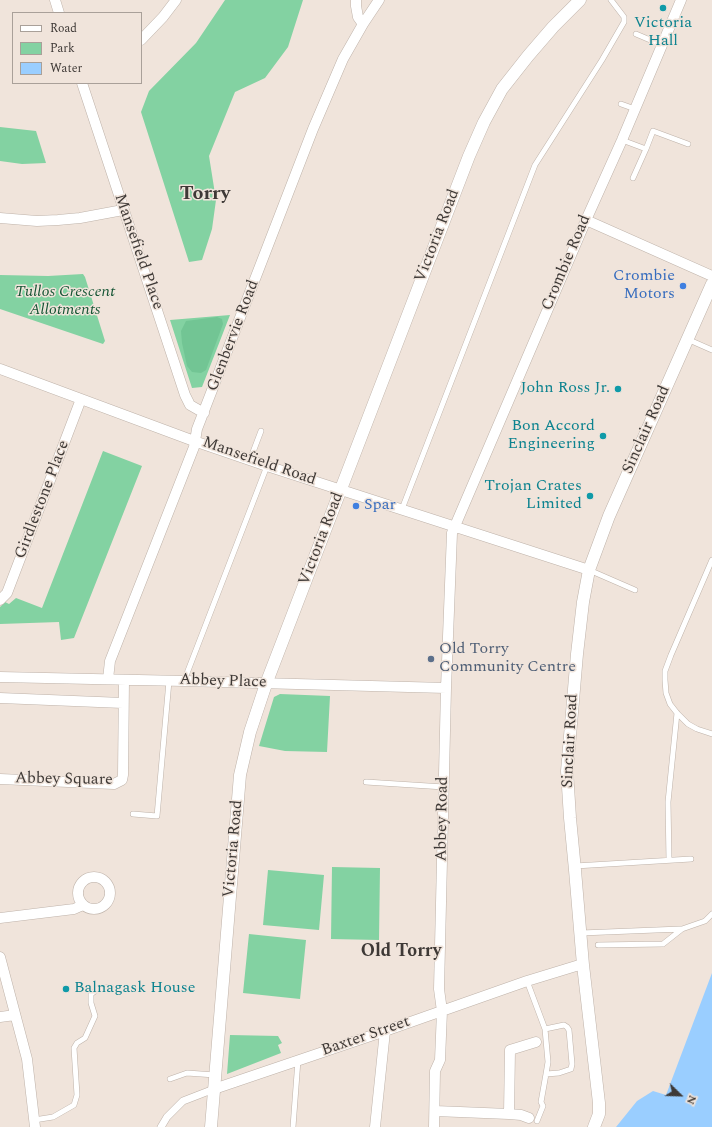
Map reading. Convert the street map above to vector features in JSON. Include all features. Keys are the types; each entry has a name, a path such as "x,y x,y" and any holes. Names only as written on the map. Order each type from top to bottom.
{"street":[{"path":"55,0 60,12"},
{"path":"142,39 163,17 176,0"},
{"path":"356,0 358,17 363,24"},
{"name":"Glenbervie Road","path":"108,679 110,661 194,447 195,435 313,129 343,59 379,0"},
{"name":"Victoria Road","path":"211,1127 240,775 250,732 266,684 469,156 484,122 502,89 553,27 580,0"},
{"name":"Crombie Road","path":"454,526 622,140 681,0"},
{"name":"Mansefield Place","path":"82,84 185,395 190,405 204,413"},
{"path":"0,218 37,221 80,218 123,210"},
{"path":"586,220 712,276"},
{"name":"Sinclair Road","path":"594,1127 598,1114 599,1103 583,965 567,771 583,602 589,570 609,516 712,284"},
{"name":"Mansefield Road","path":"0,369 82,398 194,441 267,466 589,570"},
{"name":"Girdlestone Place","path":"0,600 8,593 82,398"},
{"name":"Abbey Road","path":"434,1127 435,1071 440,1060 442,1011 439,989 446,688 452,533 454,526"},
{"name":"Abbey Place","path":"0,677 446,688"},
{"name":"Abbey Square","path":"0,779 114,784 122,780 124,680"},
{"path":"0,698 123,703"},
{"path":"1,914 74,910 83,905"},
{"path":"0,957 27,1059 34,1123"},
{"name":"Baxter Street","path":"161,1127 175,1108 183,1101 214,1088 385,1031 527,981 583,965"},
{"path":"0,1017 15,1015"},
{"path":"375,1127 385,1031"},
{"path":"509,1114 510,1050 536,1042"},
{"path":"435,1111 521,1115 533,1120"}],"lane":[{"path":"402,509 535,165 602,60 624,22 624,17 611,0"},
{"path":"636,34 662,46"},
{"path":"621,104 635,109"},
{"path":"634,178 653,131 688,144"},
{"path":"622,140 646,149"},
{"path":"687,339 712,350"},
{"path":"250,460 261,431"},
{"path":"184,681 267,466"},
{"path":"712,560 665,672 666,693 670,704 688,724 712,734"},
{"path":"589,570 635,590"},
{"path":"132,814 157,816 169,681"},
{"path":"670,860 668,802 677,713"},
{"path":"366,782 444,787"},
{"path":"575,866 691,859"},
{"path":"580,933 682,929 705,921 712,914"},
{"path":"598,946 663,944 682,929"},
{"path":"527,981 545,1029 548,1062 541,1102 543,1106 533,1120"},
{"path":"34,1123 52,1118 74,1105 78,1095 74,1048 77,1043 85,1038 95,1016 91,1003 91,994 98,989 111,987"},
{"path":"545,1029 564,1025 567,1027 569,1030 572,1064 570,1069 559,1073 546,1074"},
{"path":"293,1127 298,1060"},
{"path":"170,1079 187,1073 216,1075"}],"green space":[{"path":"225,0 303,0 288,47 265,78 235,92 209,156 216,200 212,229 202,260 189,262 141,112 149,91 196,43"},
{"path":"0,127 36,131 46,163 22,164 0,161"},
{"name":"Tullos Crescent Allotments","path":"83,274 105,341 103,344 0,309 0,275 48,276"},
{"path":"230,315 202,387 192,388 170,320"},
{"path":"217,317 222,319 223,324 206,370 201,373 192,372 187,366 181,331 186,321"},
{"path":"103,451 142,466 74,638 61,640 59,622 0,624 0,607 5,602 9,604 16,598 42,608"},
{"path":"280,694 330,696 327,752 285,751 259,746 274,697"},
{"path":"332,867 380,868 379,940 331,939"},
{"path":"268,870 324,875 319,930 263,925"},
{"path":"249,934 306,940 300,999 243,993"},
{"path":"230,1035 278,1036 282,1043 278,1045 281,1053 227,1074"}],"water":[{"path":"712,973 712,1127 616,1127 637,1101 653,1091 666,1095"}],"place":[{"name":"Victoria Hall","path":"663,8"},
{"name":"Crombie Motors","path":"683,286"},
{"name":"John Ross Jr.","path":"618,389"},
{"name":"Bon Accord Engineering","path":"603,436"},
{"name":"Trojan Crates Limited","path":"590,496"},
{"name":"Spar","path":"356,506"},
{"name":"Old Torry Community Centre","path":"431,659"},
{"name":"Balnagask House","path":"66,989"}],"district":[{"name":"Torry","path":"205,195"},
{"name":"Old Torry","path":"401,952"}]}
